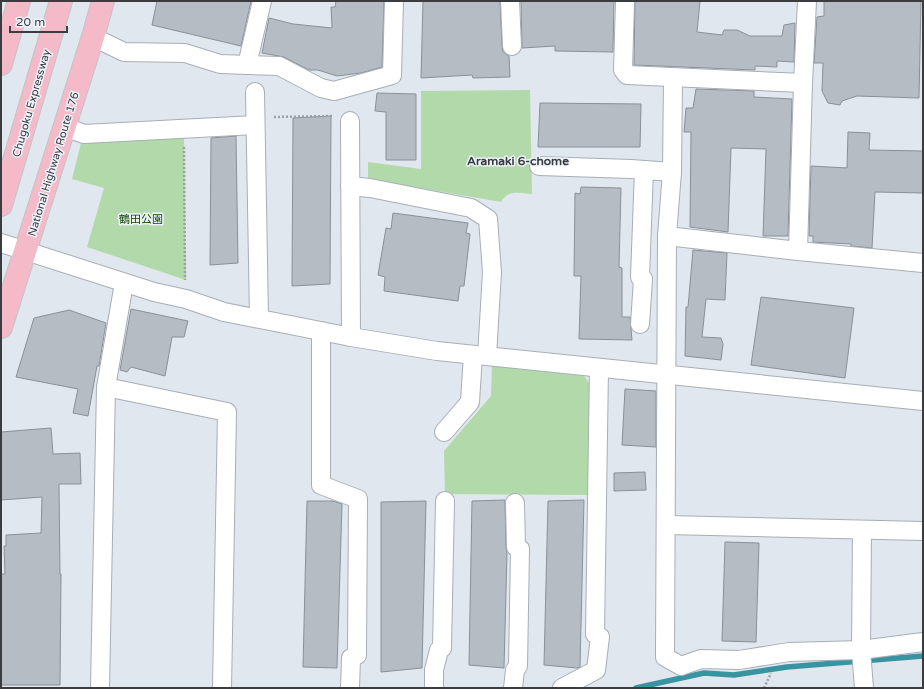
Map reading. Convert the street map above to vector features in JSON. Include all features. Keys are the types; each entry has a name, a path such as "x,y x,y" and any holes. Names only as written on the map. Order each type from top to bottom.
{"highway":[{"path":"1,64 19,1"},
{"name":"Chugoku Expressway","path":"1,205 61,1"},
{"name":"National Highway Route 176","path":"1,327 65,127 103,1"}],"street":[{"path":"247,65 262,1"},
{"path":"93,37 124,52 185,53 220,64 279,66 321,88 334,91 392,75 394,1"},
{"path":"510,1 512,46"},
{"path":"625,1 623,70 627,75 804,83"},
{"path":"798,250 807,1"},
{"path":"673,78 672,172 667,236 667,525 665,657 681,666 701,659 738,660 789,652 861,650 923,642"},
{"path":"255,92 259,318"},
{"path":"65,127 84,134 184,129 255,121"},
{"path":"350,121 351,337"},
{"path":"539,166 672,172"},
{"path":"640,324 643,279 640,277 644,170"},
{"path":"350,186 370,188 471,208 488,219 492,272 480,355 470,402 444,432"},
{"path":"667,236 923,263"},
{"path":"1,243 124,283 154,292 186,299 224,312 351,337 437,351 923,401"},
{"path":"100,688 106,387 124,283"},
{"path":"321,331 321,485 358,499 357,655 351,658 350,688"},
{"path":"562,688 596,670 600,637 595,634 599,368"},
{"path":"106,387 227,412 222,688"},
{"path":"434,688 434,670 439,650 442,648 445,501"},
{"path":"513,688 515,670 518,666 520,549 516,547 515,503"},
{"path":"667,525 923,531"},
{"path":"862,530 861,650 864,688"}],"path":[{"path":"255,121 344,116 350,121"},
{"path":"184,129 186,299"}],"green space":[{"path":"530,90 532,194 511,193 501,202 368,179 368,162 421,169 421,91"},
{"name":"鶴田公園","path":"184,134 186,280 87,247 104,188 72,179 82,139"},
{"path":"492,365 584,376 590,384 588,495 445,494 444,451 491,396"}],"building":[{"path":"157,1 251,1 241,46 152,25"},
{"path":"336,1 384,1 382,67 361,73 337,76 318,70 309,70 284,57 262,53 269,18 293,24 332,28 331,7 335,7"},
{"path":"423,1 500,1 502,46 503,52 509,56 510,77 473,78 472,75 421,78"},
{"path":"521,1 614,1 613,52 555,51 555,46 522,48"},
{"path":"635,1 700,1 697,32 722,35 724,30 737,30 750,36 782,36 784,25 795,23 794,62 777,61 777,67 755,66 755,70 634,65"},
{"path":"824,1 921,1 919,98 857,96 842,101 840,105 828,103 822,91 823,63 814,63 817,17 824,16"},
{"path":"696,89 754,91 754,97 792,99 788,236 763,236 766,149 731,148 728,232 690,227 691,132 684,132 686,108 693,108"},
{"path":"377,93 416,94 416,160 386,160 386,112 375,111"},
{"path":"540,103 641,104 640,147 538,147"},
{"path":"331,116 330,284 292,286 293,118"},
{"path":"848,132 870,133 869,150 923,151 923,193 875,192 872,248 851,246 851,244 813,242 813,236 809,236 811,166 847,168"},
{"path":"236,136 238,263 210,265 211,138"},
{"path":"581,187 621,188 619,267 622,268 622,317 630,317 632,340 579,339 581,276 574,276 575,193 580,194"},
{"path":"393,213 468,223 466,233 470,234 464,286 460,286 458,301 384,291 385,277 378,275 386,228 391,229"},
{"path":"693,250 727,253 725,300 706,299 702,337 721,338 723,344 721,360 685,356 686,307 688,307"},
{"path":"761,297 854,308 845,378 751,365"},
{"path":"131,309 188,321 184,337 172,337 165,376 131,367 127,372 120,370"},
{"path":"69,310 106,323 99,366 97,366 88,416 73,413 78,389 16,377 34,318"},
{"path":"625,389 656,391 656,447 622,445"},
{"path":"51,428 53,454 80,453 81,484 59,484 61,574 60,685 1,685 1,574 5,574 4,546 6,546 6,535 41,533 42,497 1,500 1,432"},
{"path":"645,472 646,490 614,491 614,473"},
{"path":"505,500 507,553 504,668 469,665 472,501"},
{"path":"584,500 580,667 544,665 548,501"},
{"path":"307,501 333,501 342,504 337,668 303,667"},
{"path":"426,501 422,668 381,672 381,502"},
{"path":"725,542 759,543 756,642 722,641"}],"waterway":[{"path":"636,688 704,673 734,675 787,667 923,656"}],"district":[{"name":"Aramaki 6-chome","path":"518,161"}]}
